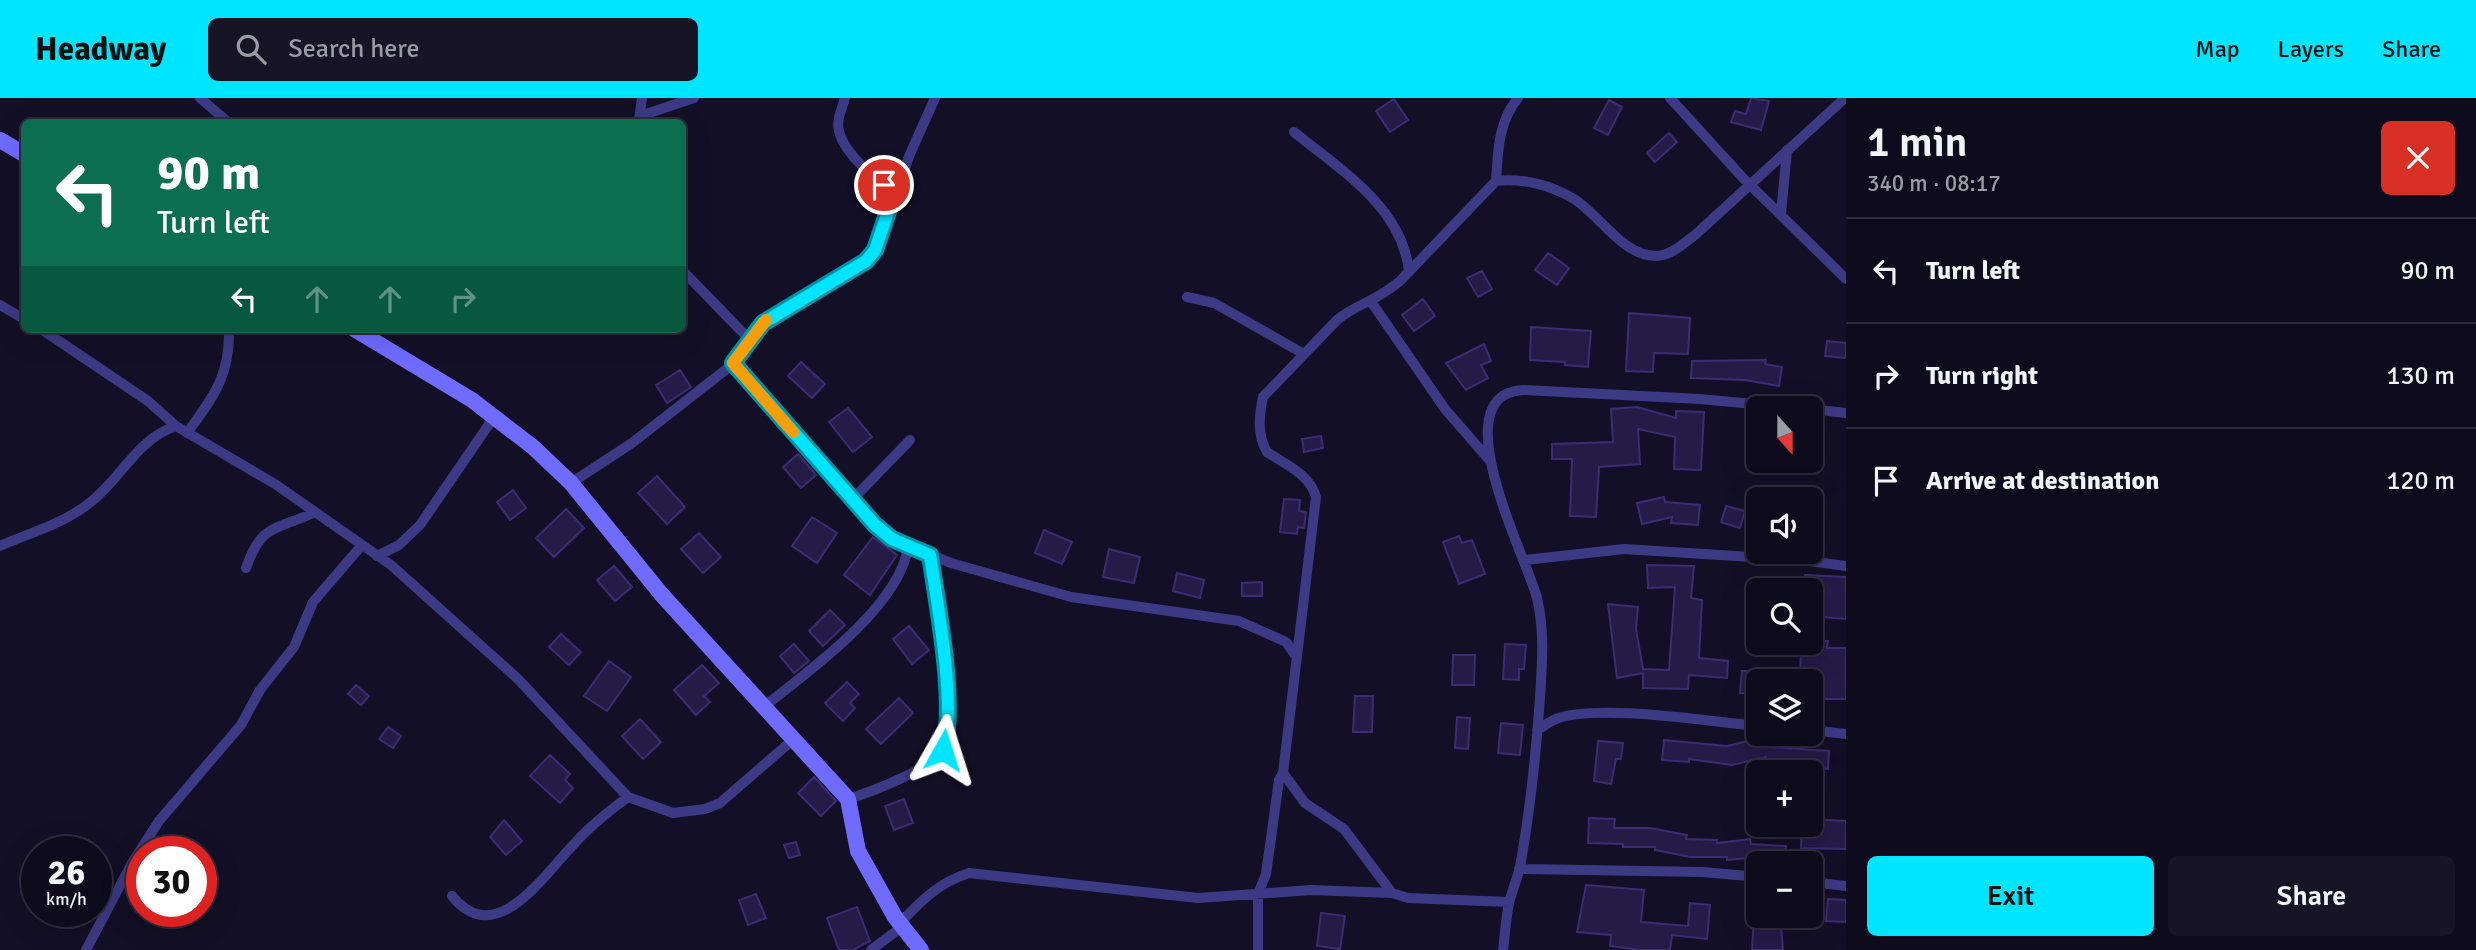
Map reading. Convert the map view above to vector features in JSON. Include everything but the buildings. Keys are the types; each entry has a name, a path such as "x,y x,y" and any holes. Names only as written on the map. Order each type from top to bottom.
{"street":[{"path":"200,98 224,119"},
{"path":"642,98 639,119 694,98"},
{"path":"844,98 838,120 839,133 856,158 893,197"},
{"path":"570,483 632,443 733,363 749,339 778,312 866,261 875,250 893,197 935,98"},
{"path":"1258,950 1258,894 1266,874 1279,780 1283,773 1316,497 1313,485 1306,478 1267,452 1260,437 1263,397 1350,310 1372,303 1409,272 1496,181 1499,141 1506,115 1518,98"},
{"path":"1670,98 1749,184 1846,279"},
{"path":"1496,181 1525,181 1545,186 1575,200 1638,251 1657,256 1676,249 1846,98"},
{"path":"1294,132 1361,188 1392,222 1407,250 1409,272"},
{"path":"0,141 21,152"},
{"path":"1780,214 1787,150"},
{"path":"686,275 749,339"},
{"path":"1187,297 1214,303 1304,354"},
{"path":"1372,303 1445,409 1491,462"},
{"path":"0,305 21,317"},
{"path":"47,333 148,401 176,426 275,484 377,556 518,679 628,797 673,813 705,809 720,803 795,738"},
{"path":"187,433 218,390 227,367 229,333"},
{"path":"361,333 471,400 533,447 570,483 662,596 762,708 795,738 848,799 858,852 901,924 921,950"},
{"path":"733,363 875,525 908,547 1071,597 1239,621 1286,642 1296,656"},
{"path":"1503,950 1509,902 1519,869 1537,730 1542,628 1525,560 1497,490 1491,462 1487,440 1494,403 1500,395 1510,390 1746,403"},
{"path":"1824,410 1846,412"},
{"path":"377,556 400,545 420,525 494,417"},
{"path":"0,546 37,533 78,511 93,500 137,452 164,430 176,426"},
{"path":"852,500 910,440"},
{"path":"246,568 255,544 265,533 316,512"},
{"path":"86,950 132,863 159,821 241,725 260,690 294,647 313,602 362,545"},
{"path":"762,708 818,665 890,593 906,567 908,547"},
{"path":"1525,560 1624,549 1802,560 1846,566"},
{"path":"848,799 908,774 943,750 947,738 946,680 930,555"},
{"path":"1537,730 1556,719 1573,715 1616,713 1746,725"},
{"path":"1823,731 1846,734"},
{"path":"1283,773 1305,803 1344,829 1392,893"},
{"path":"452,896 461,911 477,923 488,926 511,918 574,843 628,797"},
{"path":"1519,869 1703,872 1746,876"},
{"path":"870,950 901,924 928,893 945,881 969,873 1170,897 1198,898 1311,890 1392,893 1408,898 1509,902"},
{"path":"1823,884 1846,886"}],"slow traffic":[{"path":"766,320 733,363 793,432"}],"route":[{"path":"884,185 893,197 875,250 866,261 763,323 733,363 875,525 892,539 930,555 946,680 947,738 943,750"}]}
